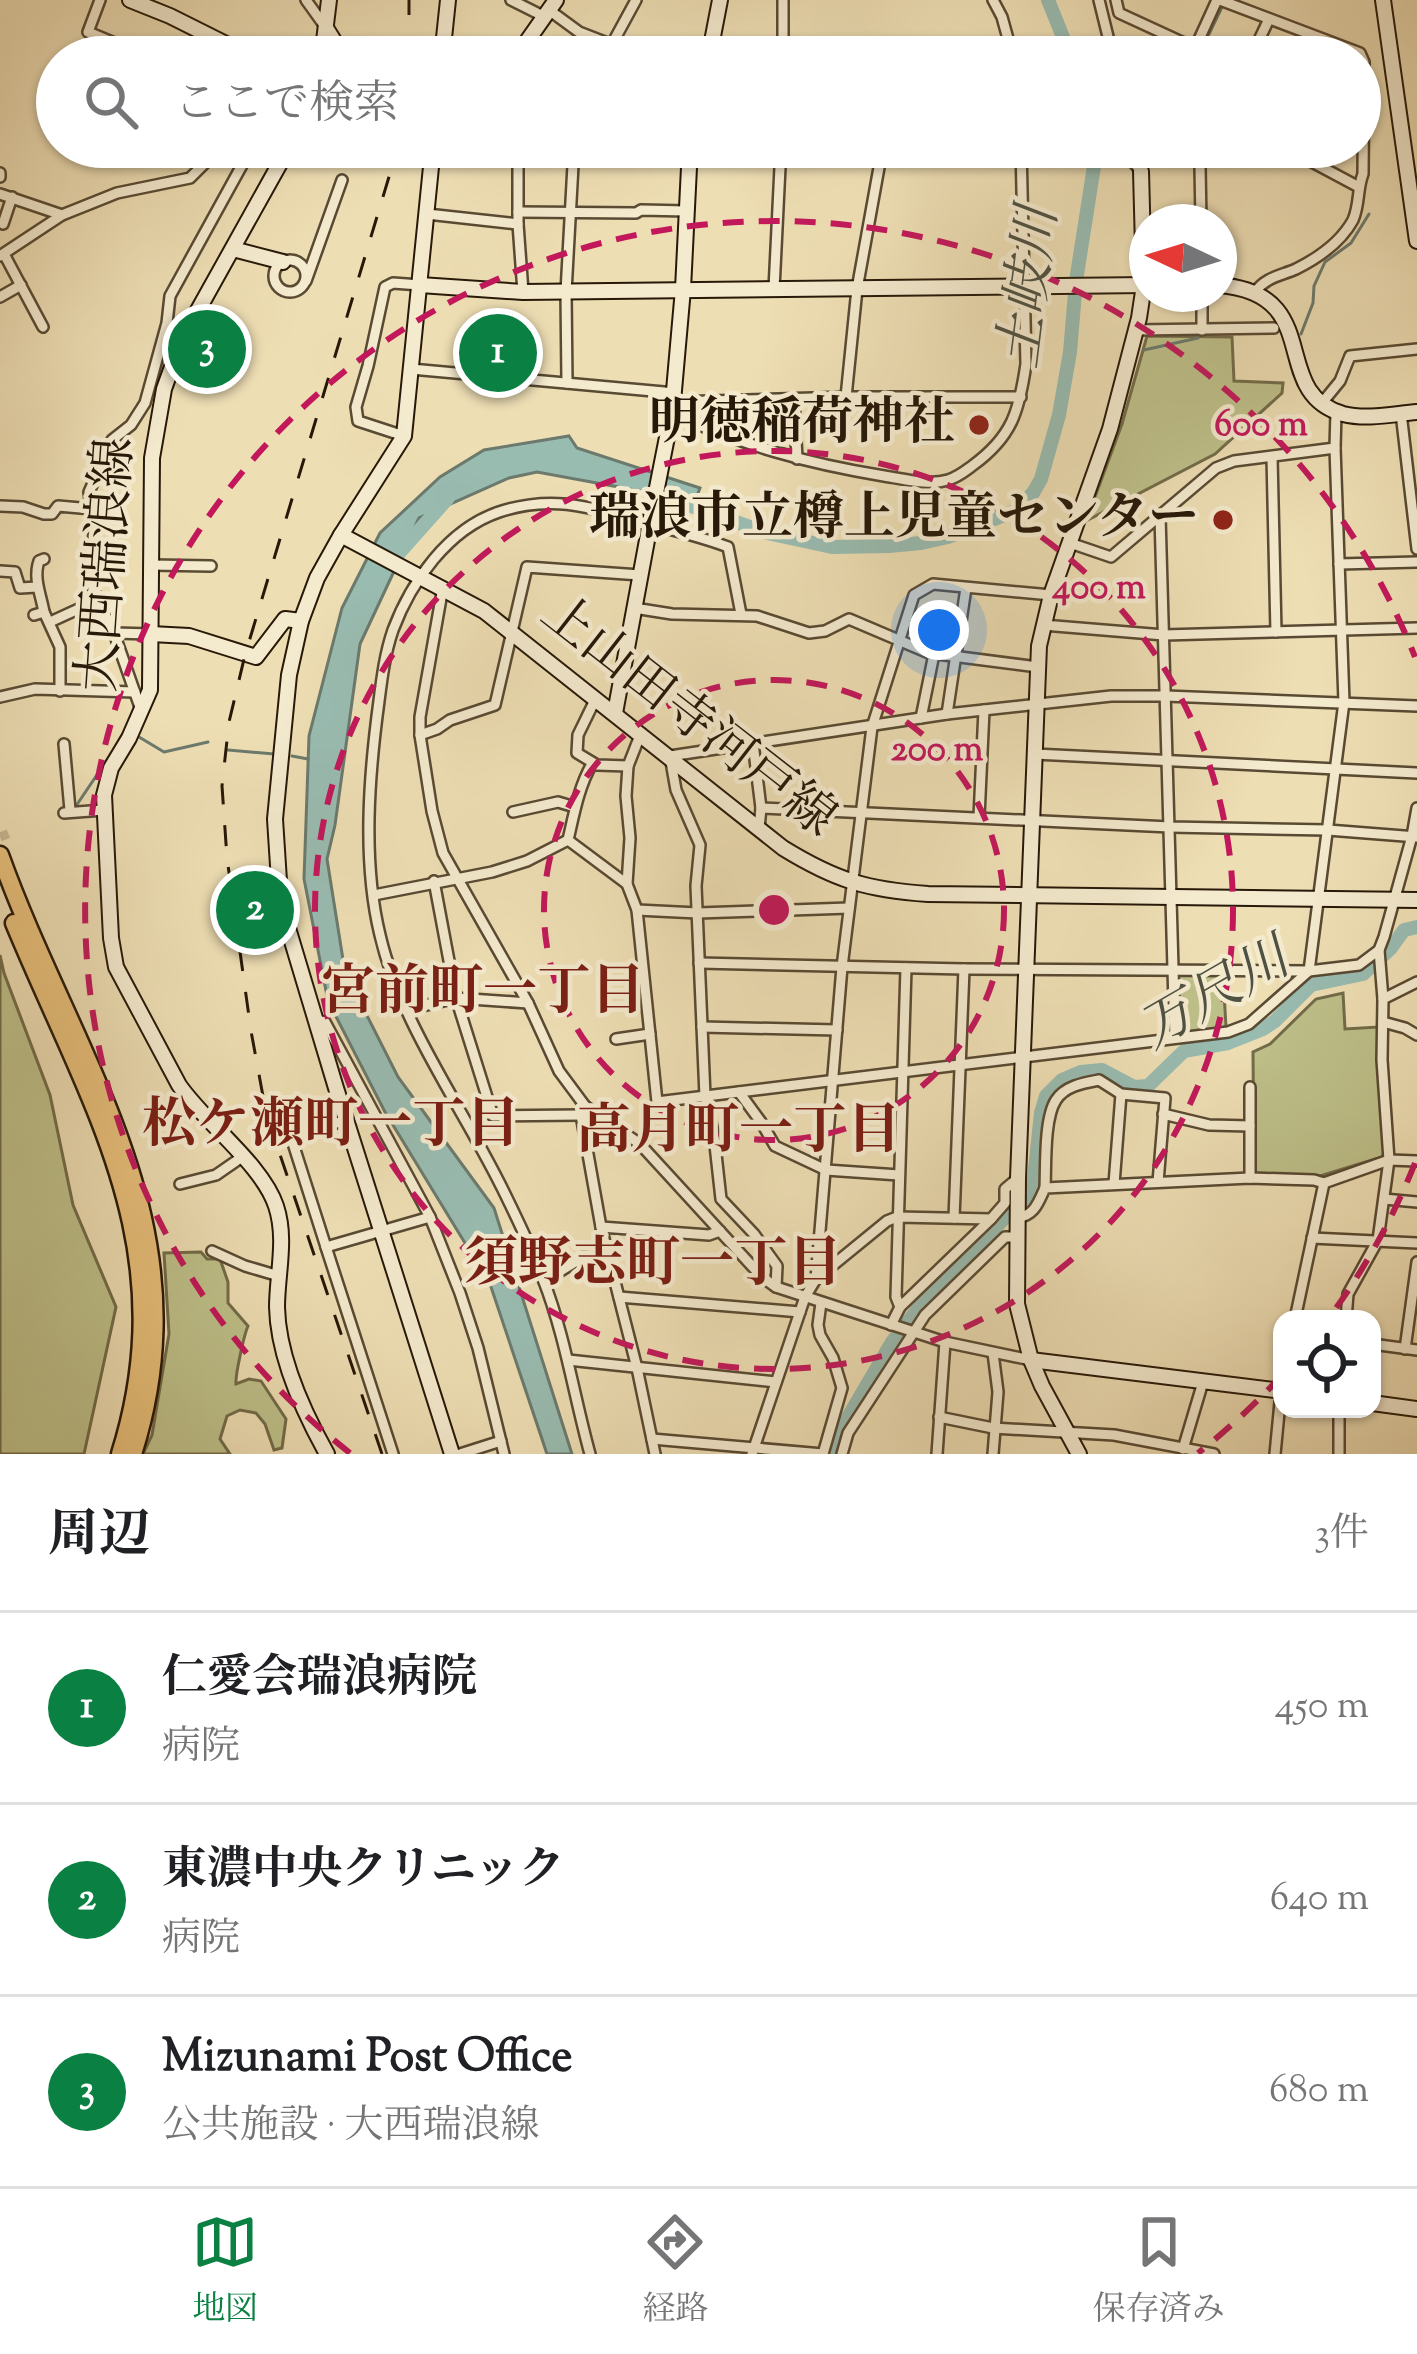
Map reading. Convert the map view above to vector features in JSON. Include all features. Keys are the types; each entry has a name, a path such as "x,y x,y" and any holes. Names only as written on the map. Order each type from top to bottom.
{"highway":[{"path":"0,855 112,1116 139,1196 152,1277 154,1337 133,1454"},
{"path":"0,887 102,1121 130,1214 142,1329 133,1406 120,1454"}],"street":[{"path":"98,36 88,32 100,0"},
{"path":"130,0 210,36"},
{"path":"306,0 331,36"},
{"path":"325,36 329,0"},
{"path":"444,36 448,0"},
{"path":"511,0 550,9 589,36"},
{"path":"615,36 636,0"},
{"path":"713,36 720,0"},
{"path":"783,0 783,36"},
{"path":"993,0 1007,36"},
{"path":"1099,0 1108,36"},
{"path":"1116,0 1119,13 1162,36"},
{"path":"1383,0 1417,242"},
{"path":"1202,36 1221,1 1313,36"},
{"path":"531,36 550,9"},
{"path":"1261,36 1269,19"},
{"path":"43,327 2,255 62,215 117,193 190,178 200,168"},
{"path":"141,710 91,578 94,531 89,492 112,440 131,425 164,364 170,296 240,168"},
{"name":"大西瑞浪線","path":"277,168 164,364 154,435 151,684 106,781 104,810 116,967 190,1102 263,1180 275,1202 280,1225 277,1307 283,1345 304,1409 327,1454"},
{"path":"431,168 404,436 348,539 317,578 301,621 284,709 276,849 288,928 456,1454 501,1441"},
{"path":"518,168 523,292"},
{"path":"567,383 573,168"},
{"path":"615,713 673,409 689,168"},
{"path":"775,289 780,168"},
{"path":"846,397 857,289 879,168"},
{"path":"411,369 567,383 673,409 719,434 771,453 845,470 943,482 994,450 1015,419 1022,397 1031,288 1023,168"},
{"path":"1200,168 1201,204"},
{"path":"1321,168 1357,186"},
{"path":"1256,292 1264,280 1310,261 1341,236 1357,208 1363,168"},
{"path":"1141,170 1141,204"},
{"path":"284,262 274,274 280,289 295,292 305,281 342,179"},
{"path":"3,224 6,195 62,215"},
{"path":"427,214 518,218 687,211"},
{"path":"233,249 294,261 302,266 305,281"},
{"path":"404,436 358,421 356,407 380,302 385,287 393,283 523,292 1129,286"},
{"path":"0,297 21,285"},
{"path":"1237,287 1256,292 1283,317 1293,338 1300,375 1322,403 1336,412 1362,417 1409,412 1417,549"},
{"path":"1079,1454 1031,1360 1017,1304 1038,667 1051,595 1110,430 1138,312"},
{"path":"1202,312 1202,330"},
{"path":"1136,330 1274,328"},
{"path":"1322,403 1340,381 1350,356 1417,349"},
{"path":"673,409 846,397 1022,397"},
{"path":"794,400 797,459"},
{"path":"640,733 628,766 627,884 637,910 657,1102 1228,1032 1250,1024 1310,970 1344,702 1336,412"},
{"path":"1070,543 1111,557 1216,468 1234,461 1335,448"},
{"path":"1272,457 1276,632"},
{"path":"590,1454 544,1281 505,1194 406,1010 379,933 370,824 371,760 385,654 418,576 440,553 469,527 497,512 548,503 598,508 728,547 741,614"},
{"path":"0,506 23,506 44,514 52,514 58,506 92,509"},
{"path":"1160,516 1175,1038"},
{"name":"上山田寺河戸線","path":"348,539 466,599 759,828 829,875 889,892 1417,900"},
{"path":"44,560 38,563 37,587 43,616 60,647 60,691"},
{"path":"1339,564 1417,562"},
{"path":"151,565 212,566"},
{"path":"420,734 495,705 527,567 640,575"},
{"path":"0,571 15,572 20,588 37,587"},
{"path":"816,1279 842,967 872,727 898,641 914,595 932,584 1051,595"},
{"path":"443,587 420,734 442,853 583,1110 601,1228 655,1454"},
{"path":"946,714 966,588"},
{"path":"43,616 98,599"},
{"path":"634,608 757,616 809,633 849,619 934,654 1038,667"},
{"path":"114,633 189,636 256,657 285,619 301,621"},
{"path":"1043,626 1164,635 1417,628"},
{"path":"921,718 934,654"},
{"path":"0,697 27,690 135,692"},
{"path":"776,1287 776,1266 721,1199 705,1096 696,886 700,845 676,790 670,756 946,714 1111,696 1417,706"},
{"path":"596,698 578,735 577,753 592,764 628,766"},
{"path":"979,817 984,710"},
{"path":"753,742 759,828"},
{"path":"64,744 67,812 104,810"},
{"path":"1035,754 1417,773"},
{"path":"568,840 592,764"},
{"path":"513,812 558,802 575,807"},
{"path":"761,808 1414,837"},
{"path":"1347,1310 1348,1294 1378,1240 1384,1198 1389,1160 1379,950 1414,837 1417,808"},
{"path":"374,895 492,872 568,840"},
{"path":"568,840 627,884"},
{"path":"434,881 455,998 493,1116 583,1110 640,1144 776,1287 993,1353 1273,1387"},
{"path":"637,910 849,908"},
{"path":"700,963 1310,970 1358,965 1379,950"},
{"path":"900,1307 896,1297 897,1217 906,968"},
{"path":"954,1218 964,969"},
{"path":"1383,1000 1417,982"},
{"path":"406,1010 455,998 528,1004"},
{"path":"316,1020 325,1022 430,1217 478,1348 504,1454"},
{"path":"1382,1022 1417,1035"},
{"path":"702,1028 837,1030"},
{"path":"616,1039 650,1034"},
{"path":"1017,1218 1037,1207 1045,1188 1055,1101 1080,1083 1099,1080 1121,1094 1165,1098 1158,1182"},
{"path":"1250,1088 1250,1178"},
{"path":"739,1092 775,1146 826,1170 899,1175"},
{"path":"1114,1184 1121,1094"},
{"path":"1163,1114 1209,1125 1250,1126"},
{"path":"346,1120 291,1137 393,1454"},
{"path":"180,1184 216,1175 242,1157"},
{"path":"1045,1188 1250,1178 1324,1183 1389,1160 1417,1162"},
{"path":"891,1325 900,1307 1005,1203 1005,1189 1018,1178"},
{"path":"1297,1310 1324,1183"},
{"path":"1384,1198 1417,1202"},
{"path":"326,1247 430,1217"},
{"path":"753,1452 805,1297 816,1279 897,1217 991,1219"},
{"path":"601,1228 710,1235 720,1231"},
{"path":"842,1454 848,1433 926,1315 1005,1237 1016,1237"},
{"path":"1312,1238 1417,1243"},
{"path":"212,1251 279,1276"},
{"path":"544,1281 585,1256 607,1251"},
{"path":"1381,1345 1411,1349 1417,1262"},
{"path":"619,1297 800,1312"},
{"path":"652,1439 753,1452 824,1454 842,1388 820,1335 821,1303"},
{"path":"937,1454 945,1342"},
{"path":"993,1353 998,1392 993,1454"},
{"path":"568,1360 776,1382"},
{"path":"1183,1451 1203,1382"},
{"path":"1381,1403 1417,1408"},
{"path":"939,1417 994,1427 1114,1435 1214,1454"},
{"path":"1275,1454 1278,1418"},
{"path":"1339,1418 1339,1454"}],"green space":[{"path":"1147,336 1232,337 1234,381 1283,383 1282,393 1215,454 1086,521 1122,424"},
{"path":"0,955 50,1095 73,1205 116,1307 84,1454 0,1454"},
{"path":"1178,974 1223,974 1226,1027 1179,1034"},
{"path":"1343,993 1345,1029 1378,1027 1382,1157 1320,1176 1257,1175 1253,1052 1270,1044 1316,999"},
{"path":"201,1252 207,1259 220,1259 228,1282 228,1303 248,1326 236,1384 261,1381 286,1419 282,1448 274,1450 256,1413 240,1410 227,1416 220,1439 230,1454 143,1454 152,1435 169,1334 164,1253"}],"water":[{"path":"569,436 577,448 700,488 695,501 537,472 509,478 419,518 360,644 327,859 345,972 398,1077 494,1208 572,1454 547,1454 490,1284 385,1112 328,1001 304,879 309,736 342,608 380,533 440,477 484,450"}],"waterway":[{"name":"土岐川","path":"1048,0 1063,36"},
{"path":"1208,36 1222,7"},
{"name":"土岐川","path":"654,488 767,533 832,547 921,543 1015,511 1041,479 1059,415 1094,168"},
{"path":"1301,334 1325,262 1351,243 1369,214"},
{"path":"1144,350 1198,338"},
{"name":"土岐川","path":"399,553 448,498"},
{"path":"139,737 164,752 208,742"},
{"path":"76,806 115,748"},
{"path":"228,750 274,754"},
{"path":"292,756 308,759"},
{"name":"万尺川","path":"833,1454 837,1436 892,1342 936,1286 1028,1195 1046,1096 1062,1080 1102,1070 1134,1087 1148,1086 1184,1051 1228,1043 1263,1029 1311,985 1363,974 1404,930 1417,927"}],"tunnel":[{"path":"0,837 10,833"}],"railway":[{"path":"409,0 409,36"},
{"path":"382,1454 265,1107 227,858 222,786 229,722 245,655 392,168"}],"place":[{"name":"Mizunami Post Office","path":"207,349"},
{"name":"仁愛会瑞浪病院","path":"498,353"},
{"name":"明徳稲荷神社","path":"979,425"},
{"name":"瑞浪市立樽上児童センター","path":"1223,520"},
{"name":"東濃中央クリニック","path":"255,910"}],"district":[{"name":"宮前町一丁目","path":"483,995"},
{"name":"松ケ瀬町一丁目","path":"331,1128"},
{"name":"高月町一丁目","path":"739,1134"},
{"name":"須野志町一丁目","path":"653,1267"}]}
